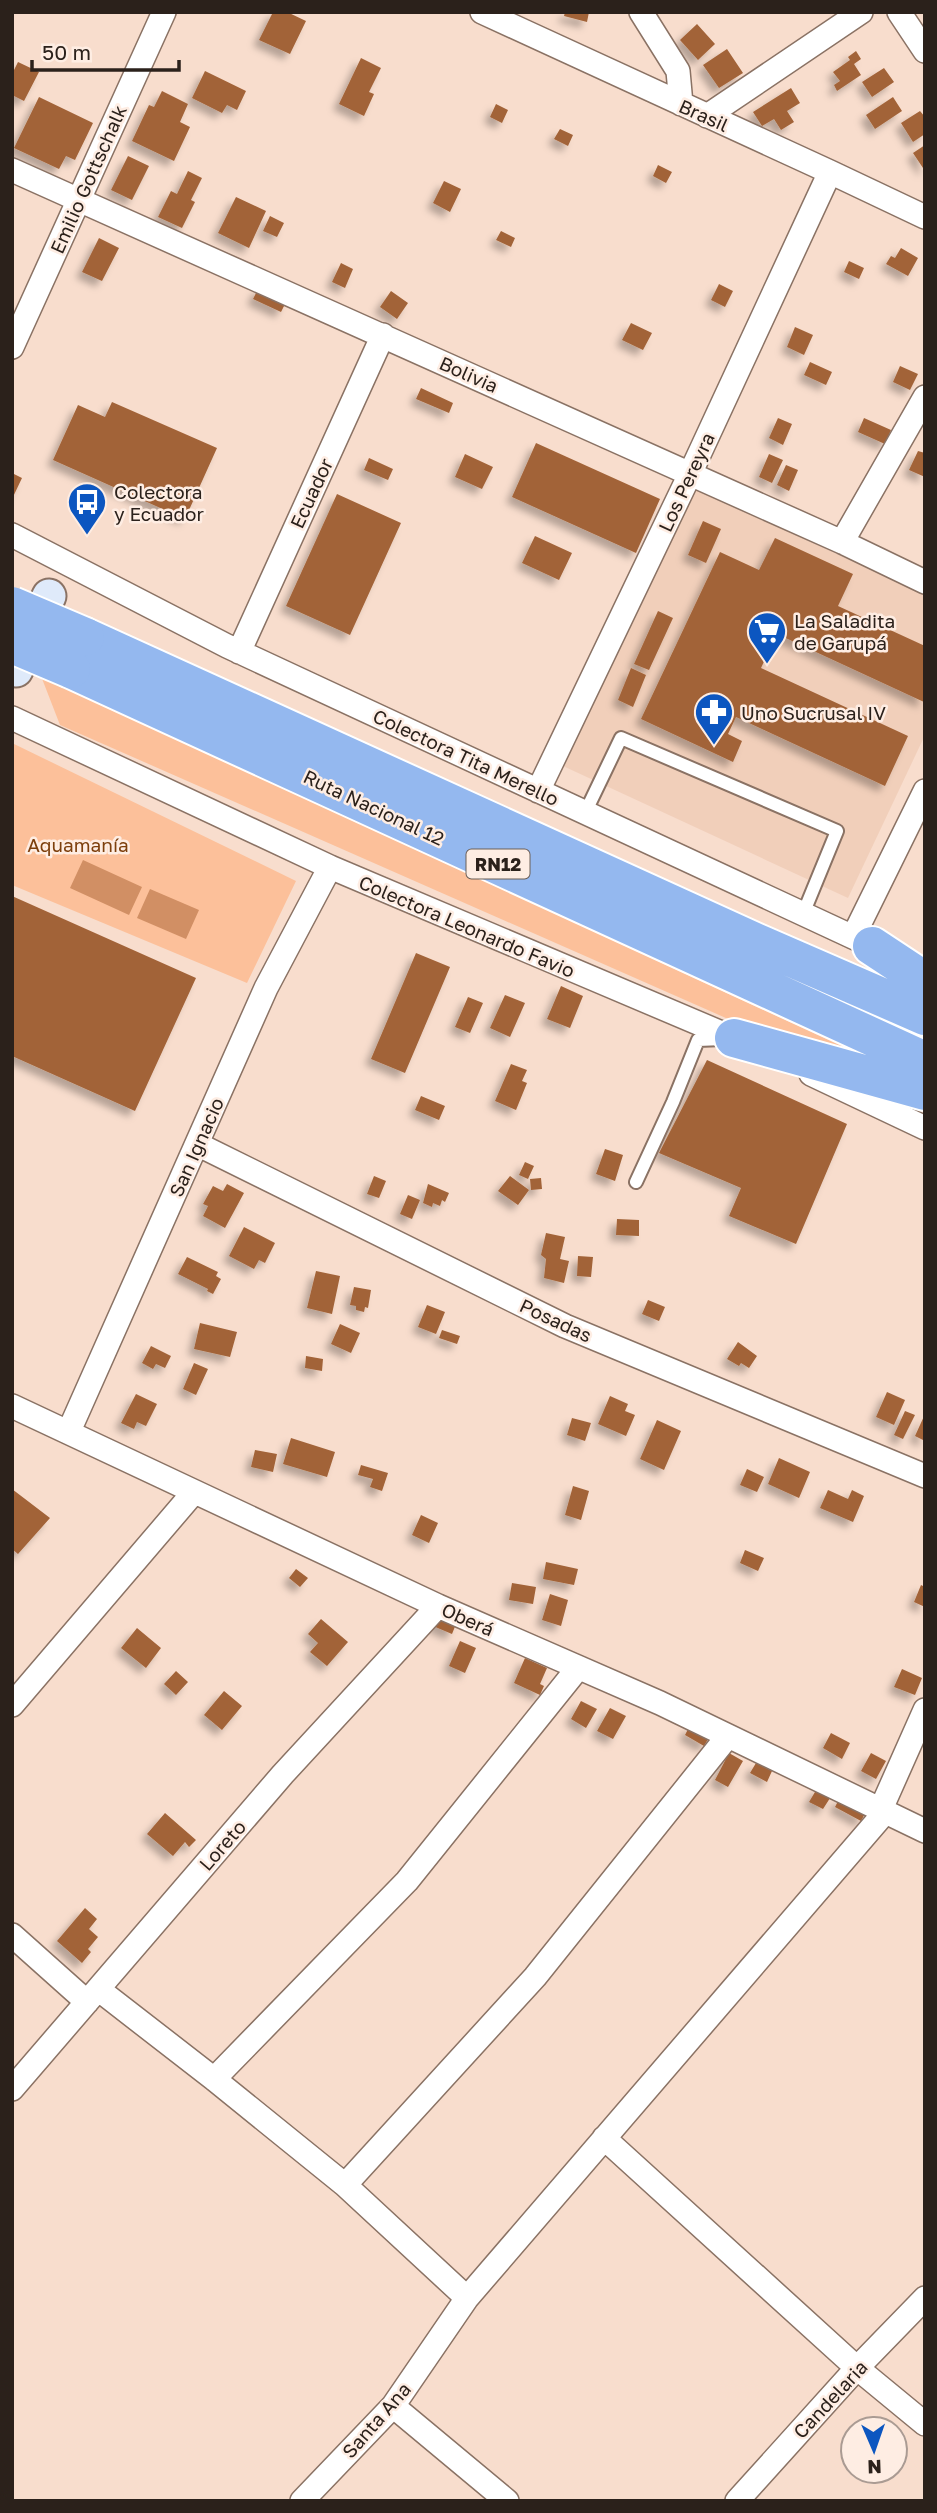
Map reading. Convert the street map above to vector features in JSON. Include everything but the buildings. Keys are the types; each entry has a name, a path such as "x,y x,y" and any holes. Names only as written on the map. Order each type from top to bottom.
{"highway":[{"name":"Ruta Nacional 12","path":"12,606 78,653 925,1061"},
{"name":"Ruta Nacional 12","path":"14,664 78,653 925,1016"},
{"path":"862,941 925,981"},
{"path":"734,1038 925,1091"}],"street":[{"name":"Emilio Gottschalk","path":"12,346 164,12"},
{"name":"Brasil","path":"482,12 925,217"},
{"path":"641,12 678,71 681,104"},
{"path":"707,116 861,12"},
{"path":"899,12 925,51"},
{"name":"Bolivia","path":"12,170 842,542 925,582"},
{"name":"Los Pereyra","path":"538,791 690,474 830,172"},
{"name":"Ecuador","path":"239,652 383,335"},
{"path":"842,542 925,397"},
{"name":"Colectora Tita Merello","path":"12,535 239,652 925,969"},
{"path":"14,664 66,561"},
{"name":"Colectora Leonardo Favio","path":"12,718 330,867 734,1038 925,1128"},
{"path":"862,941 925,791"},
{"name":"San Ignacio","path":"69,1431 266,988 330,867"},
{"name":"Posadas","path":"197,1144 565,1326 925,1476"},
{"name":"Oberá","path":"12,1406 438,1605 727,1736 925,1831"},
{"path":"12,1705 194,1492"},
{"name":"Loreto","path":"12,2089 282,1774 438,1605"},
{"path":"214,2078 407,1881 578,1668"},
{"path":"883,1810 925,1710"},
{"path":"345,2185 536,1977 727,1736"},
{"name":"Santa Ana","path":"302,2501 393,2406 467,2298 883,1810"},
{"path":"12,1935 92,1996 214,2078 345,2185 467,2298"},
{"path":"604,2138 857,2368 925,2424"},
{"name":"Candelaria","path":"737,2501 857,2368 925,2298"},
{"path":"393,2406 507,2501"}],"lane":[{"path":"585,813 621,737 837,831 803,914"},
{"path":"636,1182 698,1040 734,1038"}],"shaded area":[{"name":"La Saladita de Garupá","path":"693,487 925,595 925,735 848,898 563,766"},
{"path":"83,860 142,887 129,915 70,888"},
{"path":"150,889 199,910 186,939 137,918"}],"green space":[{"path":"41,676 874,1061 785,1044 60,725"},
{"name":"Aquamanía","path":"12,743 296,881 247,983 12,885"}],"place":[{"name":"Colectora y Ecuador","path":"87,536"},
{"name":"La Saladita de Garupá","path":"767,665"},
{"name":"Uno Sucrusal IV","path":"714,746"}]}
